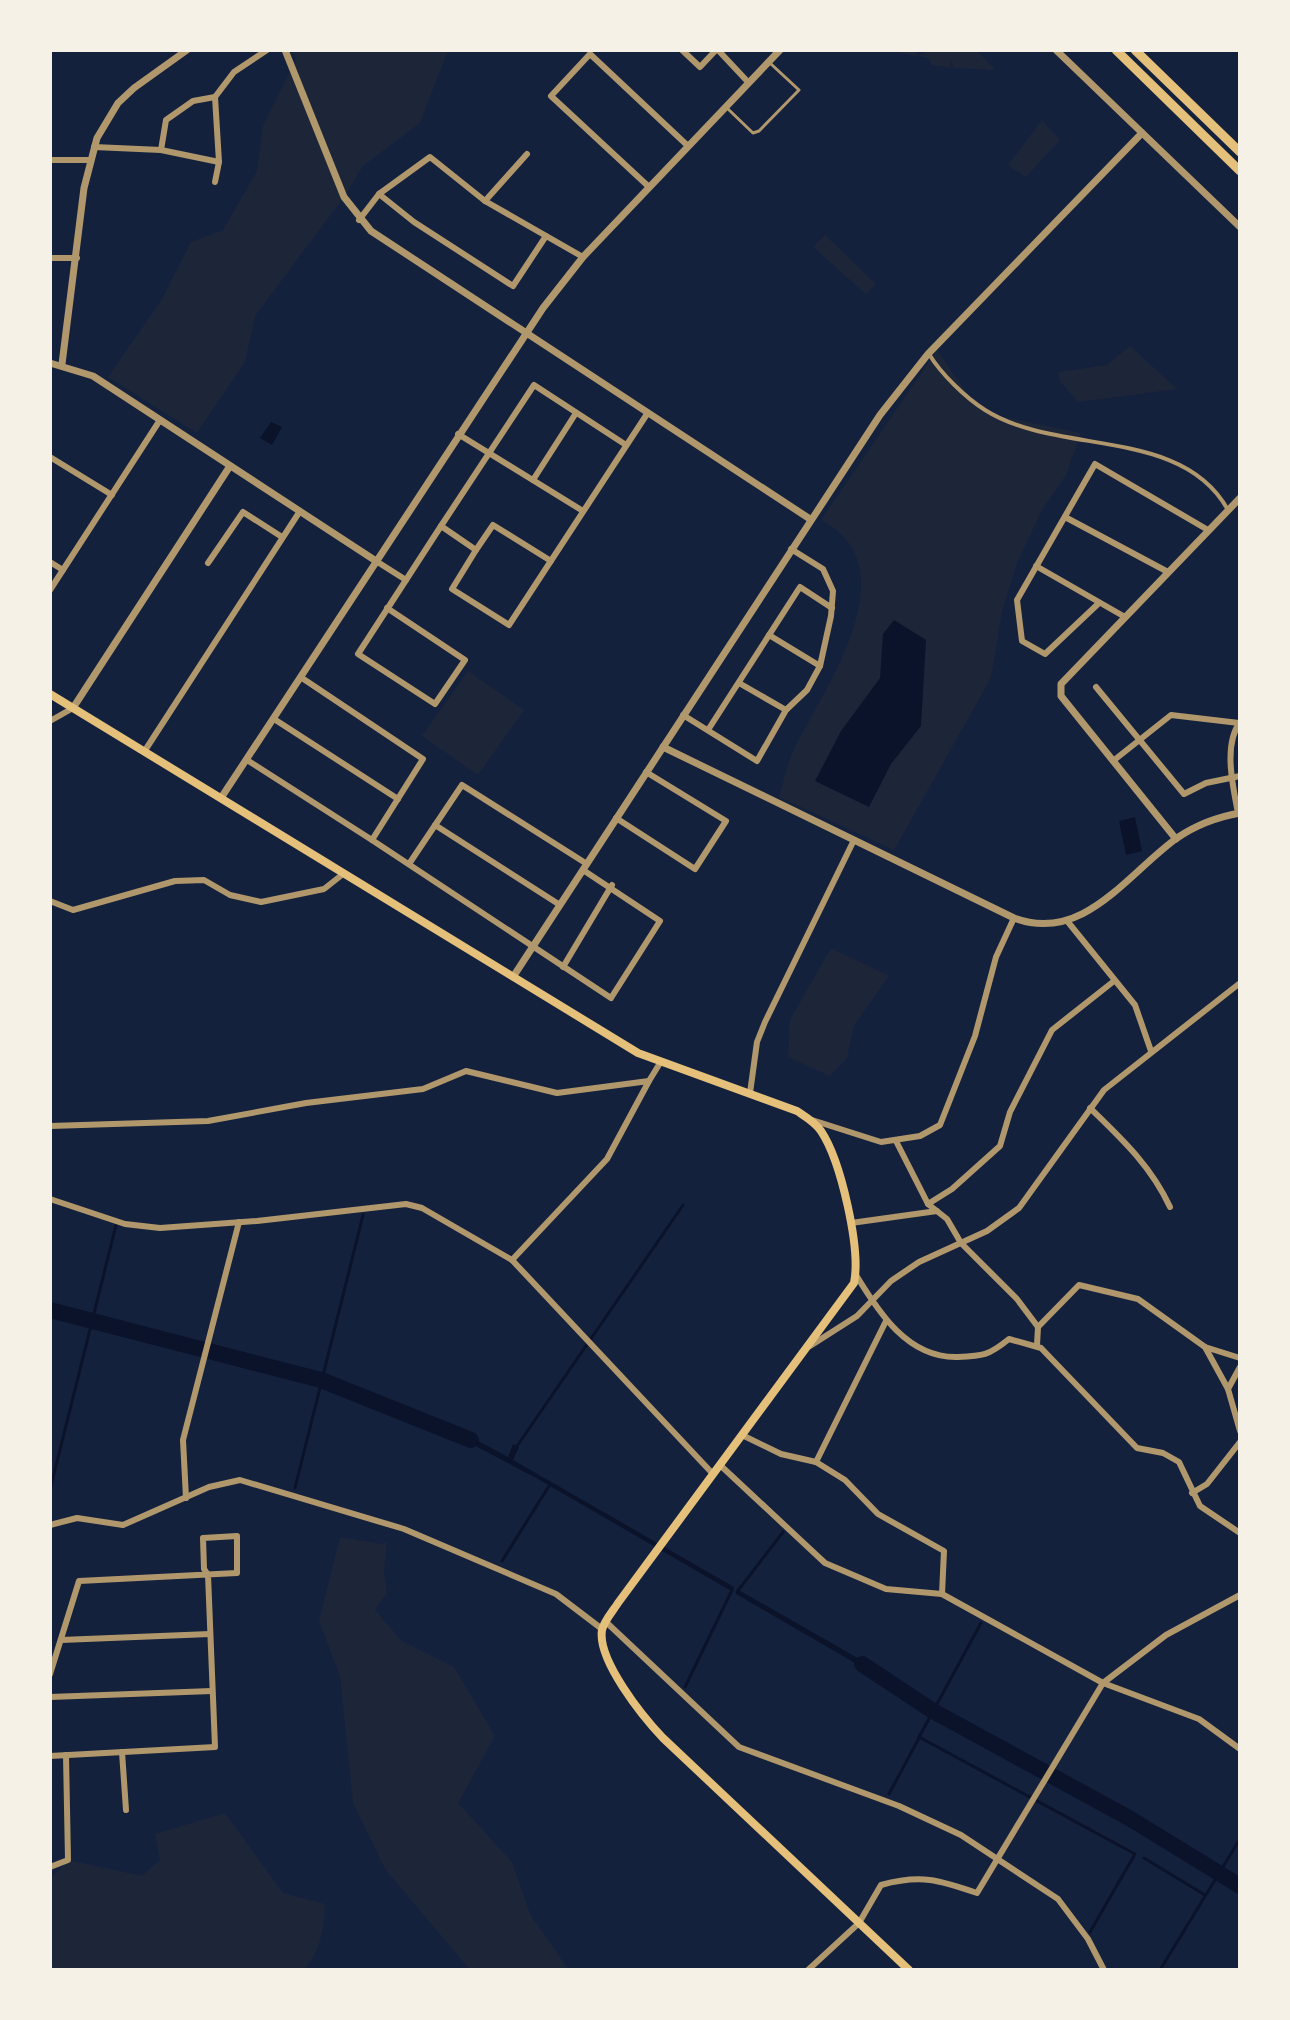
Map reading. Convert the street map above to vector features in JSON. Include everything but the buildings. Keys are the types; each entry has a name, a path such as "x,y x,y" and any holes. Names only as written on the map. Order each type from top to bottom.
{"main road":[{"path":"1116,50 1240,171"},
{"path":"1135,50 1240,152"},
{"path":"50,694 513,977 660,1063 750,1093 811,1120 828,1145 851,1223 857,1252 856,1275 843,1301 604,1626 605,1653 649,1722 713,1787 909,1970"}],"street":[{"path":"62,364 94,147 118,103 187,50"},
{"path":"215,182 219,162 215,97 234,72 267,50"},
{"path":"285,50 344,197 359,220 387,244 810,519"},
{"path":"682,50 700,67 717,50 748,82"},
{"path":"221,798 524,333 583,257 780,50"},
{"path":"1056,50 1240,227"},
{"path":"648,186 551,96 590,54 688,146"},
{"path":"161,150 166,120 193,101 215,97"},
{"path":"513,977 880,415 928,354 1142,133"},
{"path":"94,147 161,150 219,162"},
{"path":"485,201 527,154"},
{"path":"359,220 379,194 430,157 485,201 583,257"},
{"path":"50,160 90,160"},
{"path":"379,194 414,222 513,286 546,236"},
{"path":"50,258 77,258"},
{"path":"928,354 984,410 1025,427 1147,454 1179,465 1206,483 1228,510"},
{"path":"50,363 62,364 93,376 406,580"},
{"path":"387,608 465,660 435,704 358,654 387,608 489,452 534,385 626,445"},
{"path":"533,480 576,413"},
{"path":"551,561 493,525 452,589 509,625 551,561 626,445 647,414"},
{"path":"50,590 160,420"},
{"path":"458,434 583,511"},
{"path":"50,457 112,495"},
{"path":"1099,603 1045,654 1022,641 1017,600 1095,464 1208,530"},
{"path":"50,721 73,708 230,466"},
{"path":"1176,839 1061,696 1060,690 1064,680 1240,498"},
{"path":"144,752 300,511"},
{"path":"208,563 243,512 282,537"},
{"path":"1065,517 1168,572"},
{"path":"441,526 476,550"},
{"path":"683,715 757,761 786,710 807,690 820,666 833,591 823,569 791,549"},
{"path":"50,562 63,570"},
{"path":"1036,566 1125,617"},
{"path":"708,730 800,587 832,608"},
{"path":"769,635 820,666"},
{"path":"302,678 423,759 372,840"},
{"path":"739,683 786,710"},
{"path":"1096,687 1184,794 1206,783 1240,776"},
{"path":"663,747 1014,918 1040,925 1068,922 1091,910 1176,839 1210,820 1239,813 1232,777 1235,729 1239,722 1171,715 1113,761"},
{"path":"274,719 398,799"},
{"path":"247,760 611,998 660,921 612,885 462,785 409,864"},
{"path":"616,818 695,869 726,821 646,772"},
{"path":"435,825 560,905"},
{"path":"750,1093 757,1042 765,1022 854,840"},
{"path":"50,901 73,910 175,881 204,880 230,895 261,902 324,889 343,874"},
{"path":"563,967 612,885"},
{"path":"811,1120 865,1138 896,1141 932,1132 945,1117 975,1036 996,957 1014,918"},
{"path":"1068,922 1135,1005 1151,1051"},
{"path":"928,1204 952,1189 1000,1146 1010,1112 1052,1030 1114,981"},
{"path":"810,1346 830,1336 891,1281 919,1262 987,1231 1019,1208 1090,1108 1119,1076 1240,983"},
{"path":"512,1260 607,1159 660,1063"},
{"path":"50,1126 208,1121 306,1103 412,1091 466,1071 557,1093 649,1081"},
{"path":"1090,1108 1136,1153 1159,1182 1170,1207"},
{"path":"896,1141 928,1204 947,1219 961,1243 1017,1299 1038,1327 1037,1345"},
{"path":"50,1199 125,1224 160,1228 406,1204 449,1221 512,1260 713,1474"},
{"path":"851,1223 937,1211"},
{"path":"186,1498 183,1440 239,1222"},
{"path":"856,1275 886,1321 935,1358 989,1355 1009,1339 1037,1345 1137,1448 1163,1453 1179,1462 1192,1493 1207,1513 1240,1533"},
{"path":"1038,1327 1079,1285 1138,1299 1205,1347 1240,1358"},
{"path":"816,1462 886,1321"},
{"path":"1205,1347 1228,1389 1240,1431"},
{"path":"1228,1389 1240,1367"},
{"path":"742,1435 781,1454 816,1462 845,1480 878,1514 944,1551 942,1594"},
{"path":"1192,1493 1207,1484 1240,1442"},
{"path":"720,1465 825,1563 886,1589 942,1594 1103,1683 1199,1719 1240,1749"},
{"path":"50,1527 77,1518 123,1525 209,1487 240,1480 390,1525 556,1594 604,1626 739,1747 899,1806 961,1835 1058,1899 1088,1939 1104,1970"},
{"path":"50,1674 79,1581 208,1575 237,1573 237,1536 203,1538 204,1569 208,1575 215,1747 50,1756"},
{"path":"808,1970 859,1923 881,1885 911,1877 937,1879 977,1893 1035,1801 1103,1683 1166,1635 1240,1595"},
{"path":"61,1640 210,1634"},
{"path":"50,1697 212,1691"},
{"path":"122,1752 126,1810"},
{"path":"50,1867 68,1860 66,1755"}],"lane":[{"path":"725,107 756,133 799,90 768,62"}],"shaded area":[{"path":"291,50 448,50 420,123 363,166 344,197 255,316 245,362 197,433 108,377 162,299 191,242 223,230 257,171 263,126 296,60"},
{"path":"885,50 915,50 918,56 930,50 976,50 996,70 954,68 950,59 951,68 932,65 928,58"},
{"path":"1042,120 1060,140 1026,177 1008,165"},
{"path":"825,235 876,284 866,294 813,247"},
{"path":"1130,346 1177,389 1078,402 1060,381 1058,372 1107,365"},
{"path":"937,350 974,403 1002,417 1081,433 1066,475 1042,510 1017,563 1002,611 991,678 894,850 779,797 794,749 840,663 853,630 860,597 859,567 847,541 821,520"},
{"path":"271,422 282,427 272,445 260,438"},
{"path":"894,620 926,640 921,726 891,764 869,807 815,781 841,731 880,678 883,634"},
{"path":"468,671 524,710 478,775 422,736"},
{"path":"1135,817 1142,851 1126,855 1119,821"},
{"path":"831,948 889,976 854,1025 847,1058 830,1076 788,1057 790,1020"},
{"path":"454,1428 508,1457 513,1444 519,1447 513,1460 734,1587 733,1592 538,1479 451,1433"},
{"path":"340,1537 381,1544 387,1542 384,1571 387,1593 375,1610 402,1641 454,1667 495,1736 458,1803 512,1862 530,1914 569,1970 470,1970 385,1869 353,1803 340,1676 319,1621"},
{"path":"737,1589 882,1672 879,1677 736,1594"},
{"path":"225,1813 283,1893 325,1904 320,1939 304,1970 50,1970 50,1879 68,1860 142,1876 160,1860 155,1834"}],"waterway":[{"path":"515,1449 683,1205"},
{"path":"295,1488 363,1215"},
{"path":"50,1490 116,1225"},
{"path":"50,1310 321,1380 471,1440"},
{"path":"502,1561 549,1486"},
{"path":"737,1592 783,1532"},
{"path":"685,1687 732,1590"},
{"path":"981,1623 919,1737 1135,1854 1090,1932"},
{"path":"862,1664 933,1711 1129,1818 1240,1886"},
{"path":"889,1794 919,1738"},
{"path":"1160,1970 1240,1839"},
{"path":"1144,1858 1205,1895"}]}
